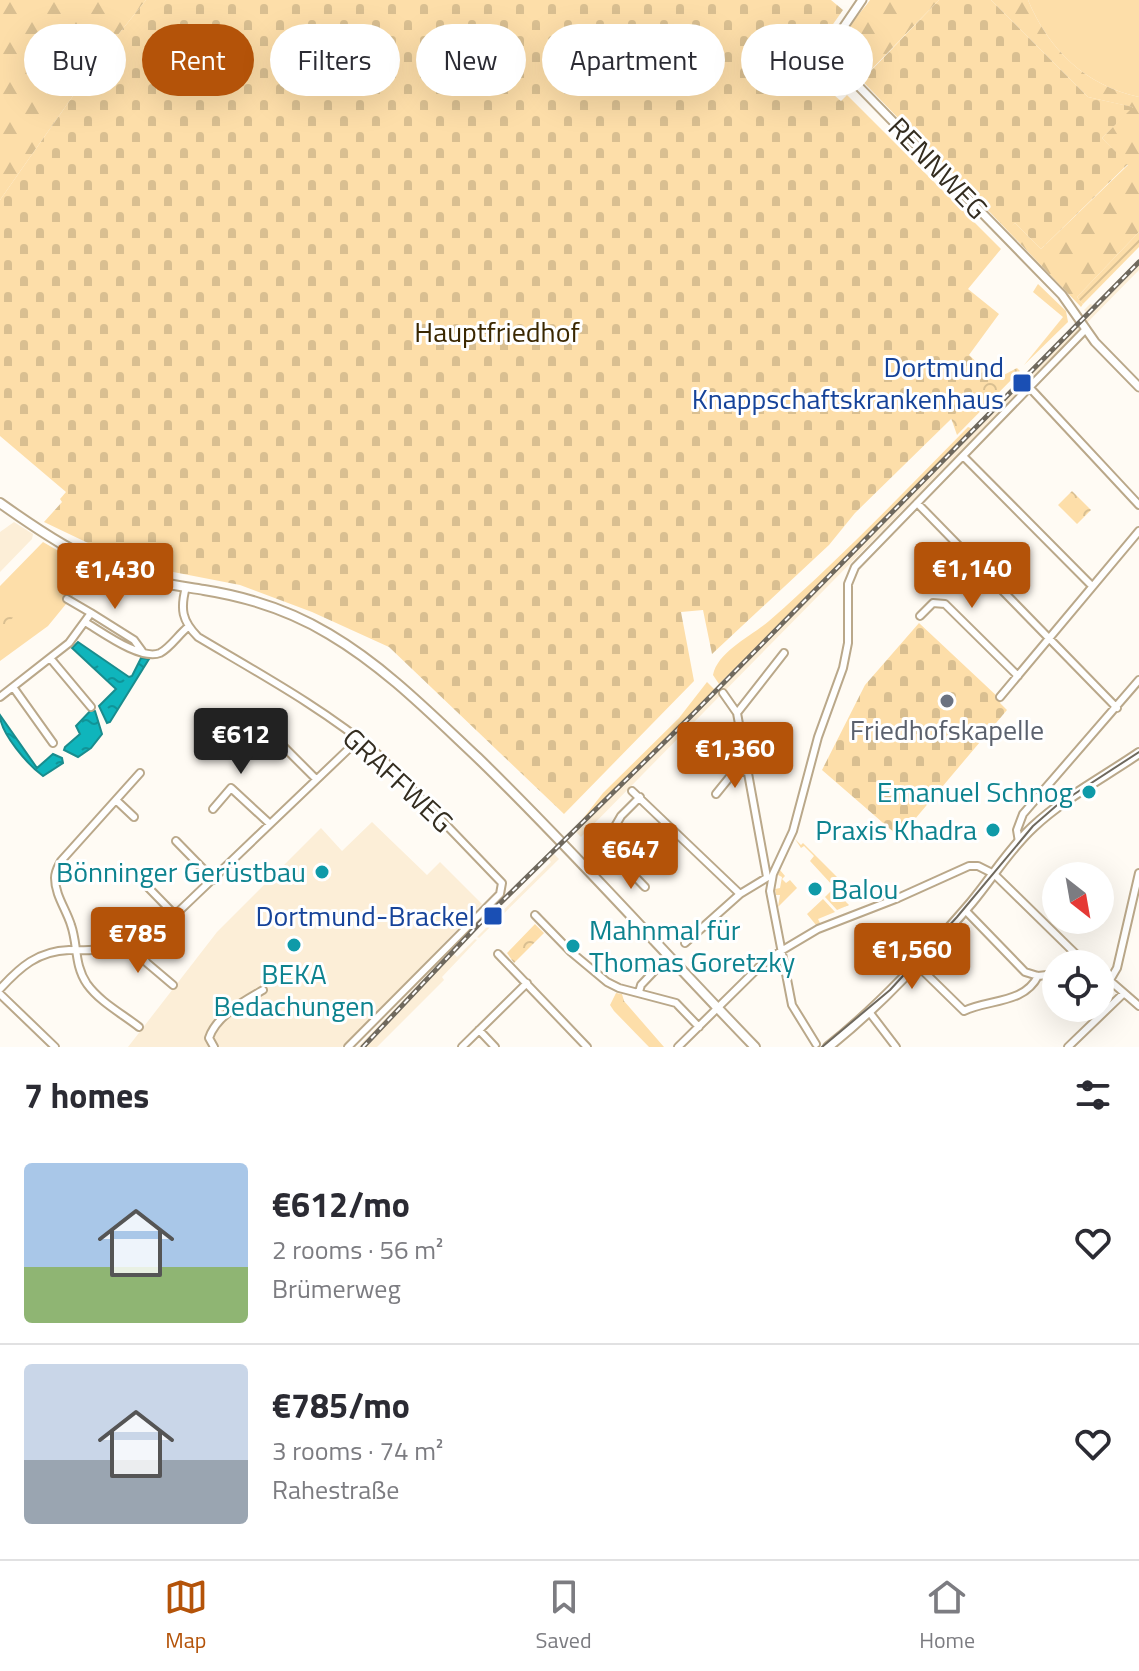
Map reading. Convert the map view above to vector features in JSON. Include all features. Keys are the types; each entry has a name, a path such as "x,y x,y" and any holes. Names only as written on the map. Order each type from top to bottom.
{"main road":[{"path":"0,503 60,542 103,565 146,580 250,600 296,617 330,635 386,673 566,844 755,1047"},
{"path":"828,1047 870,1013 965,910 1019,842 1051,811 1139,753"}],"street":[{"name":"RENNWEG","path":"862,0 832,44 835,62 1062,295 1086,329 1139,387"},
{"path":"685,943 740,894 769,878 793,831 818,737 843,668 848,643 848,578 855,567 1086,329"},
{"path":"1030,388 1139,505"},
{"path":"963,456 1092,586"},
{"path":"917,503 1117,708"},
{"path":"1000,697 1139,531"},
{"path":"85,622 134,651 161,652 188,627 181,611 186,587"},
{"path":"67,599 134,640 142,651"},
{"path":"920,616 933,603 945,604 1018,676"},
{"path":"0,697 69,643 91,613"},
{"name":"GRAFFWEG","path":"188,627 198,637 275,682 379,755 503,886 500,894 348,1047"},
{"path":"737,713 784,653"},
{"path":"50,658 91,707"},
{"path":"1019,842 1017,830 1023,814 1139,680"},
{"path":"13,687 53,743"},
{"path":"723,693 737,713 792,1005 816,1044"},
{"path":"273,736 316,779"},
{"path":"55,1047 0,992 26,963 53,951 101,949 131,940 175,915 359,739"},
{"path":"716,794 733,773 747,771"},
{"path":"139,1027 102,1000 82,975 75,958 71,925 57,891 56,869 140,773"},
{"path":"213,809 231,788 270,824"},
{"path":"632,791 740,894"},
{"path":"640,797 621,816 606,842 609,850 645,887"},
{"path":"116,800 134,817"},
{"path":"176,841 214,880"},
{"path":"678,1047 759,967 781,951 818,929 969,866 978,866 994,874 1072,950"},
{"path":"1114,973 1139,873"},
{"path":"139,878 175,915"},
{"path":"965,910 1017,965 1042,976"},
{"path":"535,915 596,974 613,985 676,1003 699,1027"},
{"path":"131,940 147,963 173,985"},
{"path":"498,954 587,1047"},
{"path":"915,963 964,1011 981,1004 1011,999 1033,986 1038,976"},
{"path":"639,992 641,985 658,967"},
{"path":"462,1047 527,983"},
{"path":"1114,984 1139,1006"},
{"path":"214,1047 209,1038 212,1030 231,1010 263,990"},
{"path":"1068,1047 1124,993"},
{"path":"870,1013 896,1047"},
{"path":"479,1030 495,1047"}],"shaded area":[{"path":"1139,259 1139,270 581,837 574,830 1054,347 1086,312 1084,310 1093,305"},
{"path":"14,522 33,534 32,539 0,572 0,532"},
{"path":"372,822 427,875 440,862 482,904 342,1047 128,1047 217,932 321,828 342,851"},
{"path":"551,851 559,859 477,937 551,862 549,859 473,933 471,931"},
{"path":"468,932 471,935 453,953 457,957 477,940 442,977 444,980 377,1047 358,1047"}],"green space":[{"path":"0,0 146,0 126,25 24,24 24,96 73,96 0,200"},
{"name":"Hauptfriedhof","path":"146,0 831,0 843,10 833,24 741,24 741,96 835,96 841,101 848,96 1001,249 968,289 999,314 969,355 993,378 855,513 829,545 712,654 703,610 681,612 694,681 564,814 389,647 312,612 240,585 132,564 44,522 62,502 60,499 66,492 0,436 0,200 73,96 126,96 126,25"},
{"path":"870,0 939,0 873,68 873,24 852,24"},
{"path":"939,0 991,0 1088,97 1133,107 1102,138 1128,164 1041,249 1015,223 1010,228 873,87 873,69"},
{"path":"991,0 1028,0 1047,35 1071,63 1102,84 1139,97 1139,232 1077,297 1083,304 1081,307 909,128 911,125 1010,227 1015,223 1041,249 1128,165 1102,138 1132,107 1088,97"},
{"path":"1028,0 1139,0 1139,97 1102,84 1071,63 1047,35"},
{"path":"873,86 903,117 900,120 873,92"},
{"path":"1139,232 1139,247 1083,304 1077,297"},
{"path":"1038,284 1066,311 1068,322 1024,365 1063,317 1033,292"},
{"path":"1017,368 1020,371 957,435 951,418 995,375 998,378"},
{"path":"968,427 973,429 719,684 713,675 728,651 769,621 820,574"},
{"path":"1072,491 1091,510 1077,524 1058,505"},
{"path":"43,542 93,571 48,626 0,661 0,586"},
{"path":"0,594 19,612 0,630"},
{"path":"919,623 1002,700 1000,703 1007,710 915,819 897,835 822,770 865,685"},
{"path":"707,682 715,690 574,830 603,793 679,718"},
{"path":"795,839 801,845 803,843 841,881 834,887 810,861 814,856 804,846 801,848"},
{"path":"780,870 785,876 782,879 786,883 790,880 797,888 778,907 780,895 776,895 775,889 780,888"},
{"path":"833,889 849,905 837,910 825,897"},
{"path":"823,899 835,912 818,919 820,923 816,925 807,914"},
{"path":"535,924 544,933 514,963 507,953"},
{"path":"616,993 622,994 624,1001 664,1047 649,1047 614,1011 610,1005"}],"water":[{"path":"78,642 129,677 141,658 149,659 110,722 107,723 99,706 116,689 72,648"},
{"path":"91,710 95,711 102,734 91,748 78,757 64,750 80,734 76,726"},
{"path":"0,715 37,768 53,754 62,758 63,763 43,776 10,739"}],"tram line":[{"path":"822,1047 890,990 957,917 1033,826 1056,806 1139,752"}],"railway":[{"path":"363,1047 479,924 689,718 1139,262"}],"place":[{"name":"Dortmund Knappschaftskrankenhaus","path":"1022,383"},
{"name":"Friedhofskapelle","path":"947,701"},
{"name":"Emanuel Schnog","path":"1089,792"},
{"name":"Praxis Khadra","path":"993,830"},
{"name":"Bönninger Gerüstbau","path":"322,872"},
{"name":"Balou","path":"815,889"},
{"name":"Dortmund-Brackel","path":"493,916"},
{"name":"BEKA Bedachungen","path":"294,945"},
{"name":"Mahnmal für Thomas Goretzky","path":"573,946"}]}
